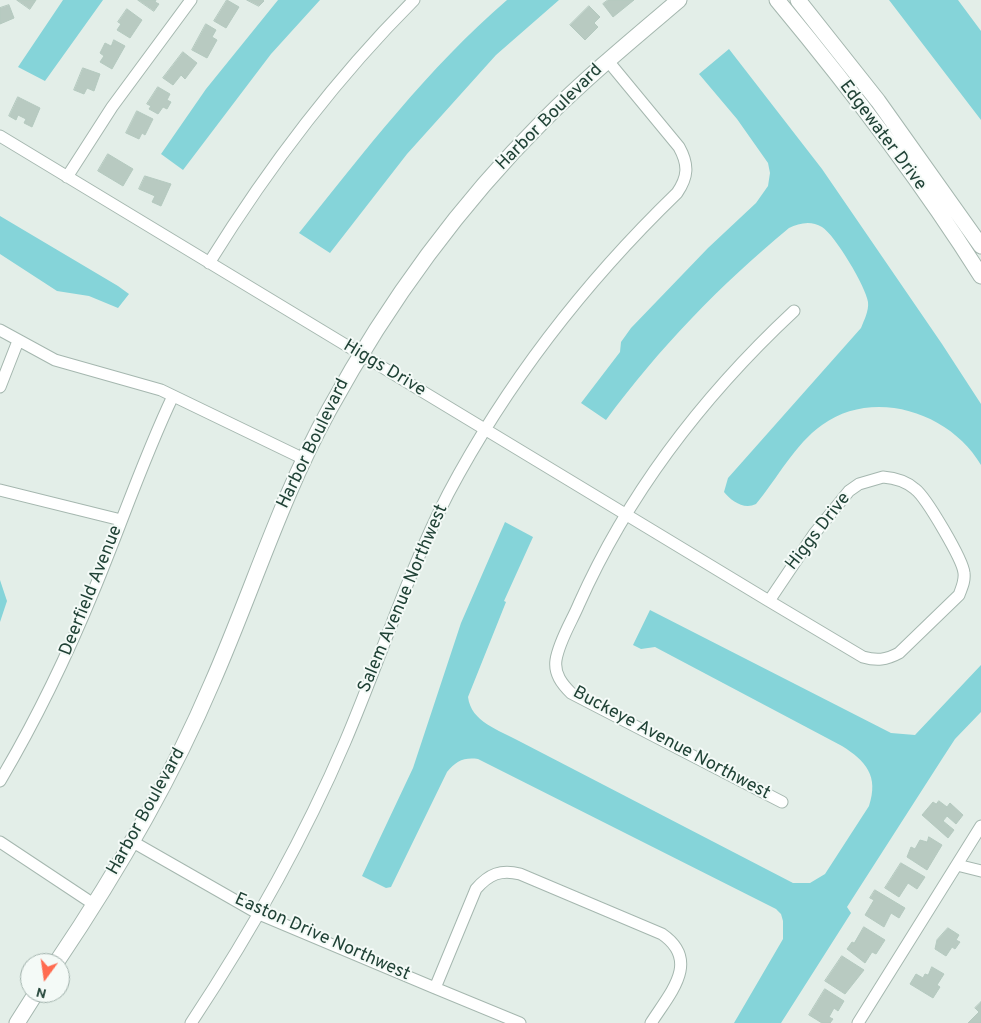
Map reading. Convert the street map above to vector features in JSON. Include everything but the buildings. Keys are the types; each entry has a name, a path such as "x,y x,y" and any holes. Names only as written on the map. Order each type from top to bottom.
{"street":[{"path":"67,177 117,99 191,0"},
{"path":"209,262 263,180 310,117 371,45 414,0"},
{"name":"Harbor Boulevard","path":"63,953 95,905 133,842 183,747 212,685 269,538 304,458 360,354 418,267 486,183 545,119 608,60 680,0"},
{"name":"Edgewater Drive","path":"777,0 885,136 956,236 981,276"},
{"name":"Edgewater Drive","path":"798,0 878,101 981,246"},
{"name":"Salem Avenue Northwest","path":"191,1023 259,914 310,817 344,743 423,548 447,496 485,429 531,358 572,305 609,262 677,193 684,183 687,171 685,158 679,147 608,60"},
{"name":"Higgs Drive","path":"0,136 863,658 875,660 888,659 899,653 959,595 964,584 964,571 960,559 918,490 902,480 883,476 865,481 849,492 814,534 769,601"},
{"name":"Buckeye Avenue Northwest","path":"782,802 571,693 562,684 557,673 556,660 584,593 626,515 658,466 711,397 743,361 794,311"},
{"path":"0,330 55,360 138,382 173,396 304,458"},
{"path":"0,387 18,341"},
{"name":"Deerfield Avenue","path":"0,781 43,701 74,637 173,396"},
{"path":"0,490 121,520"},
{"path":"858,1023 981,826"},
{"path":"0,842 95,905"},
{"name":"Easton Drive Northwest","path":"133,842 259,914 520,1023"},
{"path":"957,864 981,871"},
{"path":"435,988 476,889 484,879 496,873 508,871 520,874 662,934 672,941 679,951 682,963 680,976 651,1023"},
{"path":"17,1023 30,1003"}],"water":[{"path":"63,0 103,0 45,81 18,67"},
{"path":"278,0 320,0 271,54 183,170 161,154 206,89"},
{"path":"507,0 559,0 496,55 407,154 330,253 299,233 424,82 478,26"},
{"path":"889,0 958,0 981,31 981,120"},
{"path":"729,49 822,169 981,404 981,465 968,447 951,431 931,419 910,411 887,407 865,408 843,414 822,425 812,433 795,452 756,504 747,506 738,504 724,492 728,478 861,328 868,309 868,302 862,285 842,250 822,227 809,223 789,228 715,295 647,368 606,420 581,403 620,352 621,342 631,328 708,248 756,203 768,186 770,173 768,163 737,119 699,74"},
{"path":"0,216 129,294 118,308 89,296 57,291 0,254"},
{"path":"505,522 533,537 504,601 506,602 468,697 474,713 495,729 793,883 810,883 825,874 869,806 872,786 868,770 858,757 842,746 655,647 641,649 633,645 650,610 891,733 915,735 981,665 981,712 955,739 942,759 847,907 851,913 781,1023 734,1023 783,939 783,921 781,914 776,909 478,759 461,761 447,772 391,887 386,888 362,876 413,768 461,623"},
{"path":"0,580 7,601 0,622"}]}
